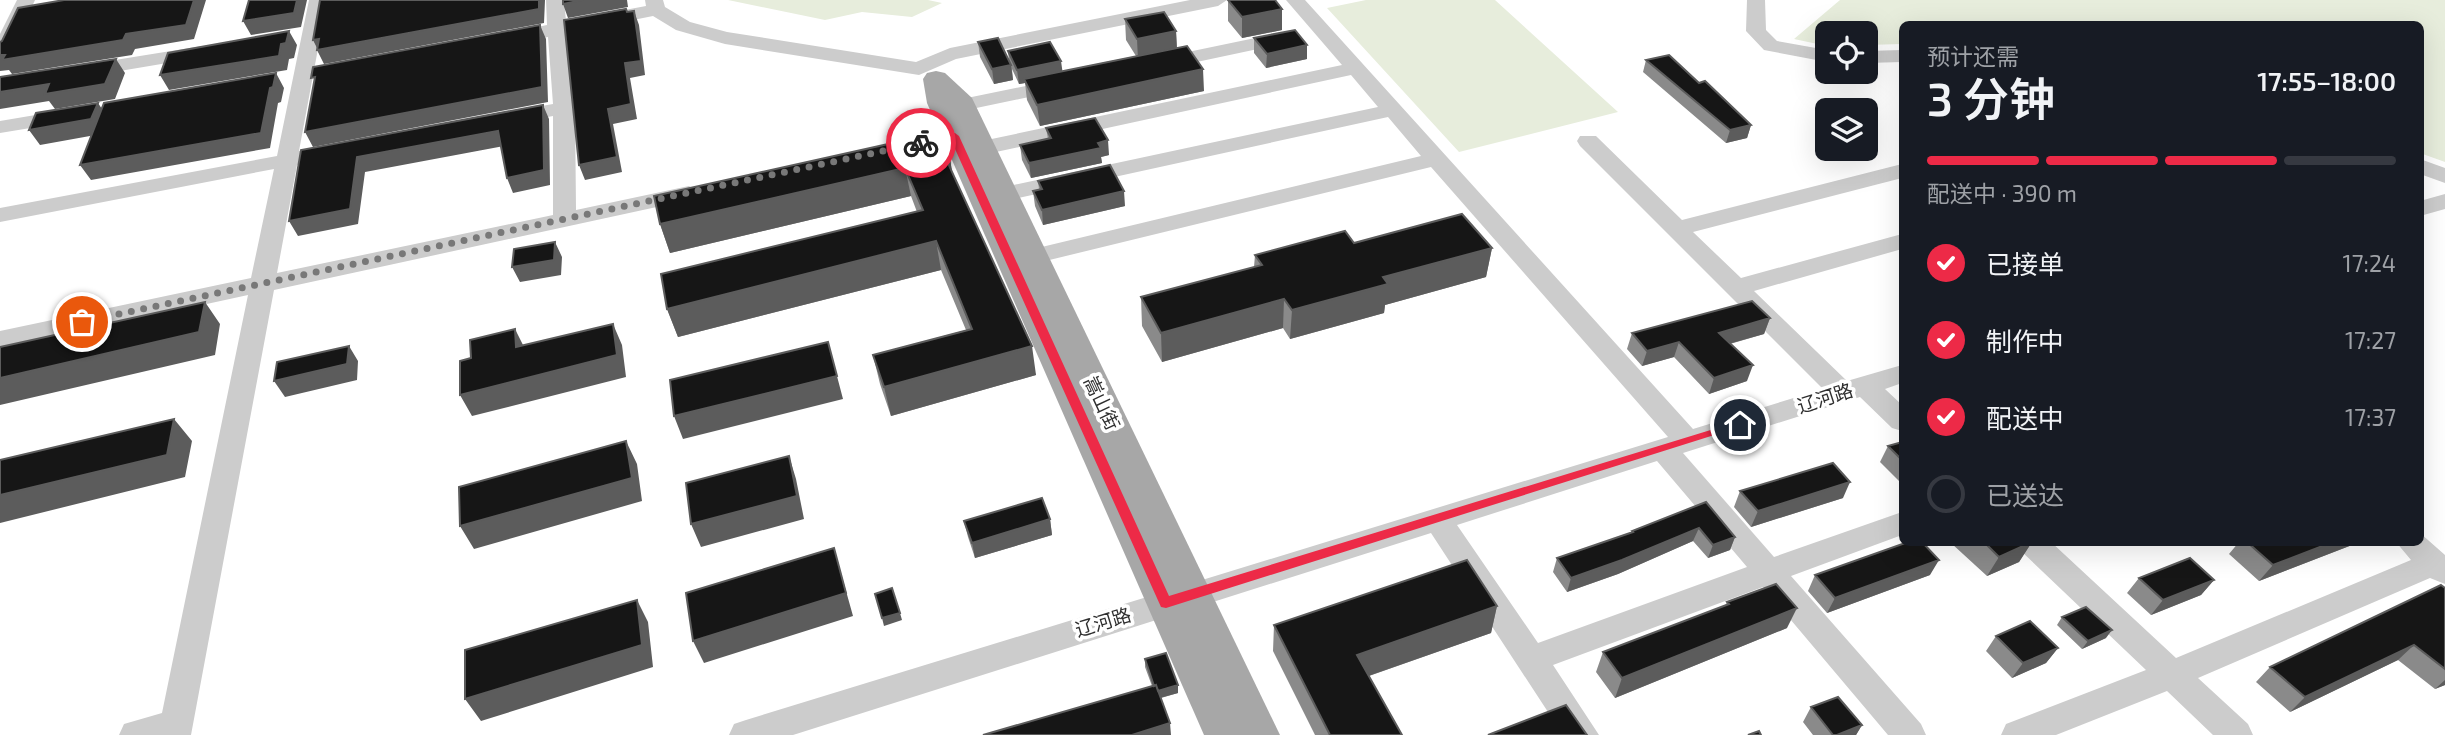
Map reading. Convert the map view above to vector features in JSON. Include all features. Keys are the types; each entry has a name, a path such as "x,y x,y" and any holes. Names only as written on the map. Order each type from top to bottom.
{"main road":[{"name":"嵩山街","path":"928,74 960,133 1179,599 1259,735"},
{"name":"嵩山街","path":"960,133 1004,194 1033,256 1179,599 1225,735"}],"street":[{"path":"136,735 175,729 261,284 288,160 312,75 310,34 318,0"},
{"path":"555,0 564,108 565,219"},
{"path":"491,41 557,29 655,5 683,26 725,38 928,74 950,54 1219,0"},
{"path":"1295,0 1435,159 1676,445 1769,572 1909,735"},
{"path":"1756,0 1756,31 1771,46 1815,55"},
{"path":"0,5 29,1"},
{"path":"0,54 29,1"},
{"path":"1135,69 1322,30"},
{"path":"284,38 310,34"},
{"path":"68,74 216,50"},
{"path":"1878,57 1899,56"},
{"path":"960,133 1355,68"},
{"path":"278,80 312,75"},
{"path":"960,133 1082,80"},
{"path":"485,123 564,108"},
{"path":"1004,194 1392,110"},
{"path":"0,127 80,114"},
{"path":"1588,141 1738,287 1854,389 1899,419"},
{"path":"0,215 327,153"},
{"path":"1033,256 1435,159"},
{"path":"2424,168 2445,176"},
{"path":"1679,228 1899,172"},
{"path":"2,344 261,284 713,188"},
{"path":"2424,208 2445,201"},
{"path":"1738,287 1899,242"},
{"name":"辽河路","path":"746,735 1899,375"},
{"path":"1437,519 1582,735"},
{"path":"1530,660 1899,524"},
{"path":"2035,546 2236,735"},
{"path":"2018,735 2171,675 2430,560"}],"green space":[{"path":"728,0 928,0 942,3 912,17 862,12 825,20"},
{"path":"1366,0 1495,0 1618,112 1459,152 1327,8"},
{"path":"1840,0 2445,0 2445,162 2424,154 2424,21 1899,21 1899,44 1878,45 1878,21 1815,21"},
{"path":"1815,21 1815,43 1794,39"}],"building":[{"path":"64,0 194,0 186,25 126,34 123,40 2,60 5,55 0,55 0,42 18,8"},
{"path":"249,0 297,0 294,13 243,21"},
{"path":"320,0 539,0 539,9 317,50 319,39 313,40"},
{"path":"563,0 583,0 563,4"},
{"path":"1228,0 1275,0 1282,9 1242,17"},
{"path":"626,9 627,12 634,11 641,61 625,63 631,104 608,109 617,157 579,165 564,20"},
{"path":"1164,12 1176,31 1137,39 1125,19"},
{"path":"540,25 542,87 305,132 315,77 311,78 313,67"},
{"path":"1295,30 1307,45 1267,54 1254,38"},
{"path":"289,31 286,43 281,44 279,56 160,75 168,53"},
{"path":"998,38 1011,65 992,69 978,42"},
{"path":"1050,42 1061,61 1017,70 1008,51"},
{"path":"1187,46 1203,69 1037,105 1024,79"},
{"path":"1669,55 1699,83 1705,81 1751,125 1730,130 1646,60"},
{"path":"116,59 105,84 45,94 49,84 0,92 0,77"},
{"path":"276,73 273,87 270,88 261,133 80,165 104,103"},
{"path":"98,103 91,119 29,130 36,113"},
{"path":"543,105 544,170 507,178 498,131 357,157 350,209 289,221 301,150"},
{"path":"1095,118 1108,140 1098,143 1101,148 1029,163 1020,145 1051,138 1046,128"},
{"path":"938,133 950,158 946,159 1032,346 884,387 873,355 972,329 936,241 667,309 661,274 923,210 905,168 660,224 654,196"},
{"path":"1110,165 1124,191 1042,210 1033,191 1042,189 1038,181"},
{"path":"1462,214 1492,248 1383,277 1388,284 1292,310 1284,299 1161,333 1141,297 1262,265 1255,255 1345,231 1354,243"},
{"path":"555,242 554,260 512,267 514,249"},
{"path":"1752,301 1770,318 1719,333 1753,365 1714,378 1679,342 1647,351 1632,333"},
{"path":"205,302 199,332 0,378 0,347"},
{"path":"613,324 617,355 460,395 460,361 471,358 470,340 515,329 516,347"},
{"path":"828,342 837,376 674,416 670,380"},
{"path":"349,346 347,364 274,381 277,362"},
{"path":"174,419 167,455 0,495 0,460"},
{"path":"626,441 632,478 460,526 459,487"},
{"path":"1899,443 1899,457 1888,446"},
{"path":"789,456 797,496 691,524 686,483"},
{"path":"1833,463 1850,482 1758,511 1740,491"},
{"path":"1042,498 1050,519 972,543 964,521"},
{"path":"1706,502 1735,537 1713,545 1699,528 1571,578 1557,558 1633,532"},
{"path":"1899,545 1926,546 1939,560 1835,598 1815,575"},
{"path":"1988,546 2023,546 1999,557"},
{"path":"2252,546 2323,546 2273,565"},
{"path":"834,548 846,593 693,641 686,593"},
{"path":"2190,558 2214,580 2163,600 2139,578"},
{"path":"1467,560 1497,606 1357,655 1402,735 1330,735 1274,625"},
{"path":"1776,584 1797,608 1622,678 1603,652 1729,604 1727,602"},
{"path":"2441,585 2445,588 2445,669 2414,645 2305,697 2270,667"},
{"path":"892,588 900,613 882,618 875,594"},
{"path":"637,600 642,645 465,699 465,650"},
{"path":"2086,607 2112,630 2088,641 2062,617"},
{"path":"2030,621 2058,648 2023,663 1996,636"},
{"path":"1166,653 1178,685 1158,691 1145,659"},
{"path":"1156,685 1170,723 1132,735 983,735"},
{"path":"1838,697 1862,725 1833,735 1811,707"},
{"path":"1566,705 1587,735 1488,735"}],"way so far":[{"path":"82,322 921,143"}],"route":[{"path":"921,143 955,136 1166,603 1740,425"}]}
